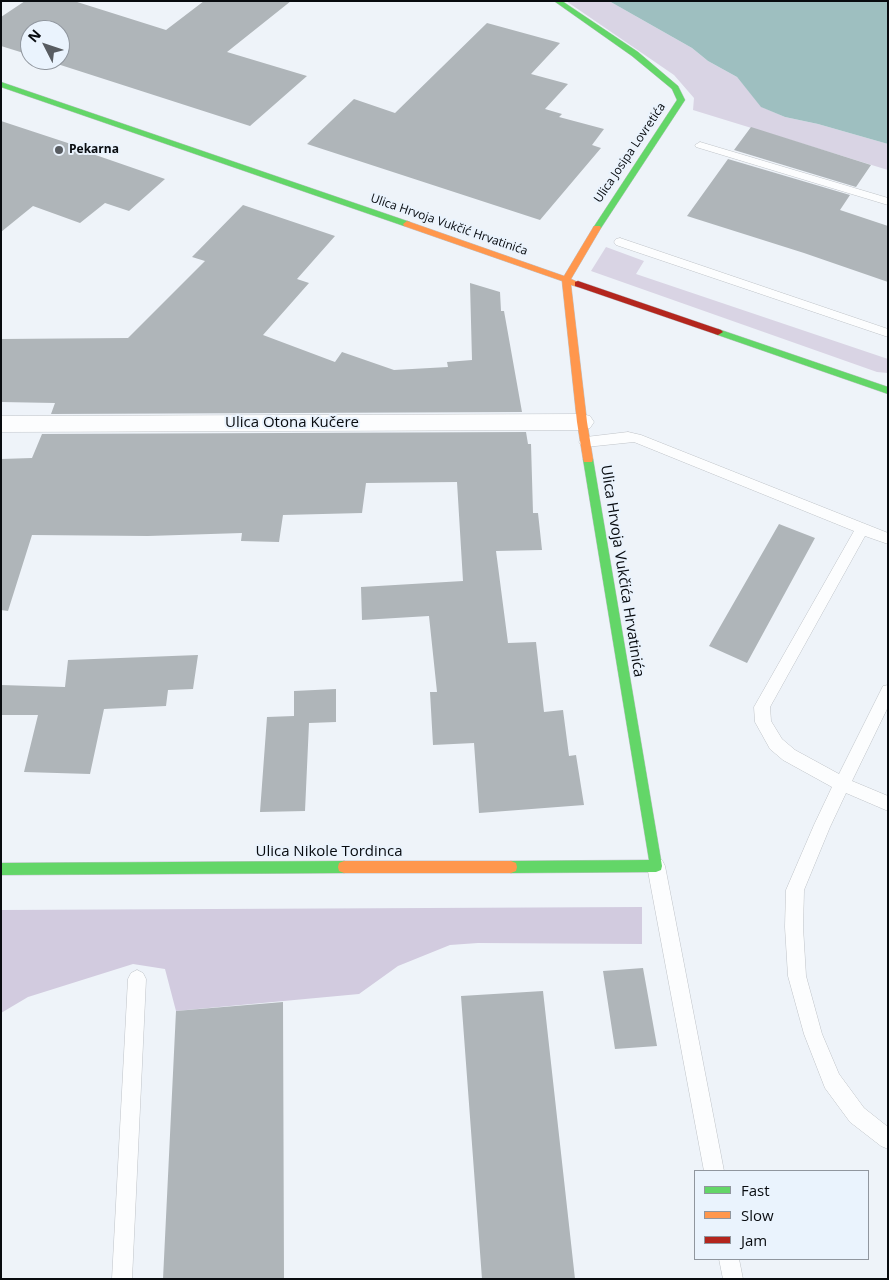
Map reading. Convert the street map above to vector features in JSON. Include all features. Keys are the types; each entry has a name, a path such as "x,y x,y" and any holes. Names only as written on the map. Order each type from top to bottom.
{"street":[{"name":"Ulica Josipa Lovretića","path":"557,1 642,60 676,88 681,100 603,218 566,280"},
{"name":"Ulica Hrvoja Vukčić Hrvatinića","path":"1,84 888,391"},
{"name":"Ulica Hrvoja Vukčića Hrvatinića","path":"566,280 584,432 656,866"},
{"name":"Ulica Otona Kučere","path":"1,424 584,432"},
{"name":"Ulica Nikole Tordinca","path":"1,869 656,866"}],"lane":[{"path":"700,146 888,202"},
{"path":"620,242 888,333"},
{"path":"584,432 636,438 888,539"},
{"path":"862,529 762,707 763,722 776,744 789,755 842,784 888,804"},
{"path":"888,691 842,784 794,890 797,976 813,1034 832,1081 857,1116 888,1139"},
{"path":"656,866 714,1170"},
{"path":"122,1279 137,979"},
{"path":"730,1260 733,1279"}],"shaded area":[{"path":"566,1 609,1 692,48 708,61 737,77 762,107 785,117 818,124 888,144 888,170 693,110 694,98 674,75"},
{"path":"609,1 888,1 888,144 818,124 785,117 761,107 737,77 708,61 692,48"},
{"path":"606,247 644,261 636,274 888,359 888,373 877,372 591,271"},
{"path":"642,907 642,944 478,943 450,945 398,966 359,994 176,1011 165,969 133,964 28,997 1,1013 1,910"}],"building":[{"path":"25,1 74,1 166,30 204,1 291,1 227,52 307,76 250,126 70,68 70,20 20,20 20,52 1,46 1,17"},
{"path":"487,23 560,43 531,74 568,84 545,109 562,114 559,117 604,129 592,145 601,148 540,220 307,144 354,99 395,113"},
{"path":"1,121 86,149 84,151 165,179 129,211 105,203 80,223 33,206 1,232"},
{"path":"751,127 871,165 856,187 734,150"},
{"path":"728,159 850,195 840,210 888,226 888,282 687,216"},
{"path":"243,205 335,236 297,279 309,283 263,335 335,362 342,352 394,370 448,367 447,362 472,360 470,283 500,292 501,311 504,311 522,412 51,414 55,403 1,402 1,339 128,338 205,261 192,257"},
{"path":"526,432 528,444 531,444 533,513 538,513 542,550 496,551 508,643 536,642 544,712 563,710 569,756 576,755 584,805 479,813 474,743 433,745 430,692 437,692 429,616 362,620 361,587 463,581 457,482 366,483 362,513 283,515 279,542 241,541 242,533 148,536 32,535 8,611 1,610 1,459 32,458 42,434"},
{"path":"779,524 815,538 747,663 709,646"},
{"path":"198,655 193,689 168,690 166,706 104,709 90,774 24,772 38,715 1,715 1,685 65,687 68,660"},
{"path":"336,689 336,722 309,723 305,811 260,812 267,717 294,716 294,691"},
{"path":"643,968 657,1046 615,1049 603,971"},
{"path":"543,991 575,1279 482,1279 461,996"},
{"path":"283,1002 284,1279 163,1279 176,1011"}],"traffic: fast":[{"path":"557,1 635,54 675,88 681,100 597,228"},
{"path":"1,84 407,224"},
{"path":"718,332 888,391"},
{"path":"511,867 656,866 588,459"},
{"path":"1,869 344,867"}],"traffic: slow":[{"path":"407,224 578,284"},
{"path":"588,459 566,280 597,228"},
{"path":"344,867 511,867"}],"traffic: jam":[{"path":"578,284 718,332"}],"place":[{"name":"Pekarna","path":"59,150"}]}
